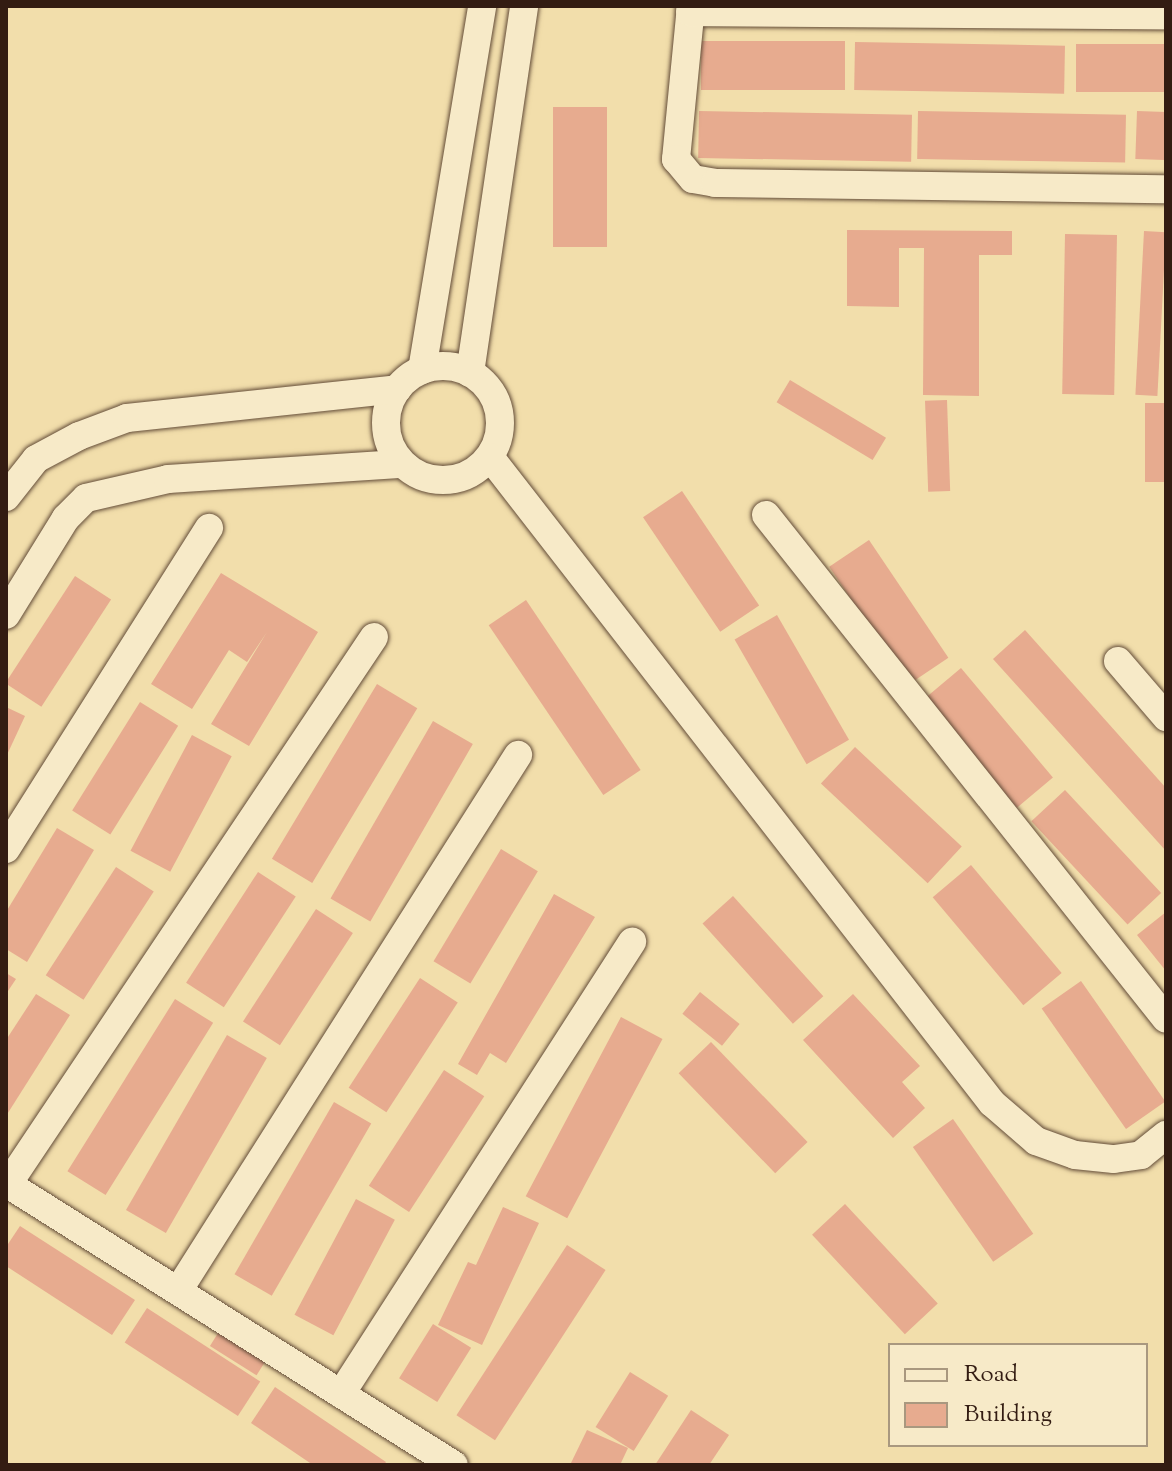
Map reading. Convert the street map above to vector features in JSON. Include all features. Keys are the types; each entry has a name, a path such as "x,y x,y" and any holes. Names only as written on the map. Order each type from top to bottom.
{"street":[{"path":"422,370 482,6"},
{"path":"470,373 524,6"},
{"path":"1166,15 690,9 676,159 693,179 715,183 1166,189"},
{"path":"6,497 36,459 79,436 127,418 397,389 422,370 455,367 470,373 494,395 499,410 499,434 490,457 464,476 448,480 432,479 403,464 390,443 385,420 397,389"},
{"path":"490,457 992,1103 1036,1141 1075,1155 1114,1159 1141,1155 1166,1135"},
{"path":"6,615 66,518 86,498 168,479 403,464"},
{"path":"766,515 1166,1019"},
{"path":"6,849 209,528"},
{"path":"374,637 7,1184 454,1465"},
{"path":"1118,661 1166,717"},
{"path":"178,1291 518,755"},
{"path":"341,1394 632,942"}],"building":[{"path":"701,41 845,41 845,90 701,90"},
{"path":"855,42 1065,46 1064,94 854,90"},
{"path":"1076,44 1166,44 1166,92 1076,92"},
{"path":"553,107 607,107 607,247 553,247"},
{"path":"699,111 912,115 911,162 698,158"},
{"path":"918,111 1126,115 1125,163 917,159"},
{"path":"1137,111 1166,112 1164,160 1135,159"},
{"path":"847,230 1012,231 1012,255 979,255 979,396 923,395 924,248 899,248 899,307 847,306"},
{"path":"1144,231 1166,232 1157,396 1135,395"},
{"path":"1065,234 1117,235 1114,395 1062,394"},
{"path":"790,380 886,438 873,460 777,402"},
{"path":"947,400 950,491 928,492 925,401"},
{"path":"1145,403 1166,403 1166,482 1145,482"},
{"path":"682,491 759,605 720,632 643,517"},
{"path":"869,540 948,658 909,685 829,567"},
{"path":"221,573 318,632 249,746 211,724 267,632 247,662 229,650 192,709 151,684"},
{"path":"75,576 111,599 41,707 6,682"},
{"path":"526,600 641,770 603,795 489,625"},
{"path":"777,615 849,740 807,764 735,640"},
{"path":"1025,630 1166,788 1166,851 993,659"},
{"path":"961,668 1053,778 1017,808 925,698"},
{"path":"377,684 417,708 312,883 272,859"},
{"path":"140,702 178,726 110,834 72,811"},
{"path":"6,707 25,716 6,757"},
{"path":"433,721 473,744 370,922 330,899"},
{"path":"192,735 232,756 170,872 130,851"},
{"path":"855,747 962,847 928,883 821,784"},
{"path":"1065,790 1161,893 1128,924 1031,821"},
{"path":"57,828 94,850 27,962 6,949 6,912"},
{"path":"501,849 538,871 470,983 434,961"},
{"path":"971,865 1062,973 1023,1005 933,897"},
{"path":"116,867 154,892 83,1000 46,975"},
{"path":"258,872 296,897 224,1007 186,983"},
{"path":"554,894 595,917 506,1063 490,1053 477,1075 458,1064"},
{"path":"733,896 823,996 793,1024 703,923"},
{"path":"316,909 353,933 280,1045 243,1021"},
{"path":"1166,912 1166,971 1137,935"},
{"path":"6,973 16,979 6,994"},
{"path":"420,978 458,1003 386,1112 349,1088"},
{"path":"1081,981 1165,1101 1126,1129 1042,1009"},
{"path":"700,992 740,1024 722,1046 682,1014"},
{"path":"36,994 70,1015 6,1116 6,1040"},
{"path":"853,994 920,1066 902,1082 925,1108 893,1138 803,1040"},
{"path":"175,999 213,1023 106,1195 67,1171"},
{"path":"621,1017 662,1039 567,1218 526,1196"},
{"path":"227,1035 267,1058 166,1233 126,1210"},
{"path":"711,1042 808,1142 775,1173 679,1073"},
{"path":"444,1070 484,1096 409,1212 369,1186"},
{"path":"334,1102 371,1124 272,1296 234,1274"},
{"path":"953,1119 1033,1234 993,1262 913,1147"},
{"path":"356,1199 395,1220 333,1335 294,1315"},
{"path":"845,1204 938,1303 905,1334 812,1235"},
{"path":"503,1207 539,1223 482,1345 438,1325 468,1262 476,1265"},
{"path":"20,1226 135,1300 112,1335 6,1266 6,1247"},
{"path":"567,1245 606,1270 495,1440 456,1415"},
{"path":"147,1308 260,1382 238,1416 125,1342"},
{"path":"433,1324 471,1348 437,1402 399,1378"},
{"path":"220,1330 267,1359 257,1375 210,1346"},
{"path":"630,1372 668,1396 634,1451 596,1427"},
{"path":"275,1387 386,1462 384,1465 313,1465 251,1423"},
{"path":"691,1410 729,1435 709,1465 655,1465"},
{"path":"587,1430 628,1448 620,1465 570,1465"}]}
